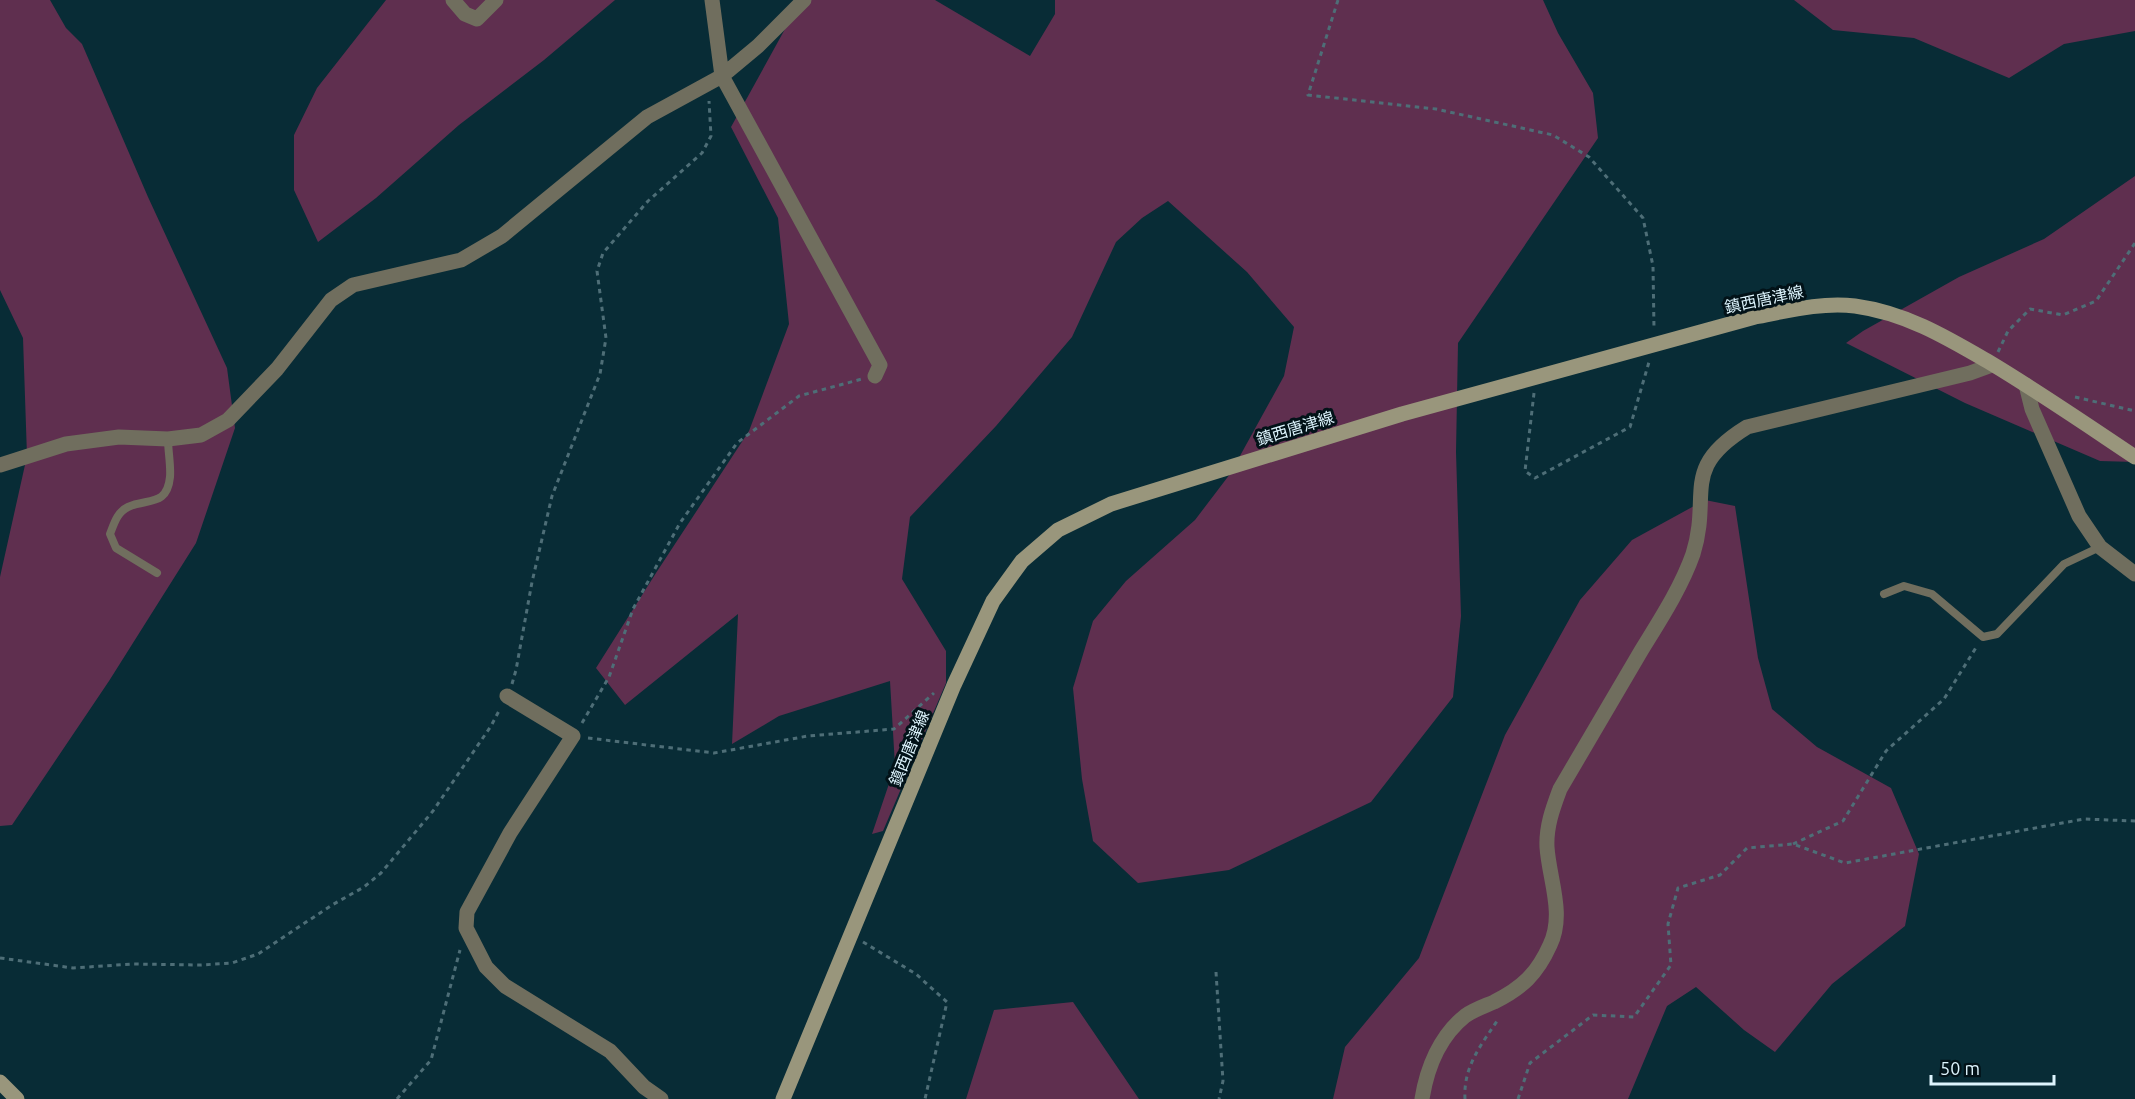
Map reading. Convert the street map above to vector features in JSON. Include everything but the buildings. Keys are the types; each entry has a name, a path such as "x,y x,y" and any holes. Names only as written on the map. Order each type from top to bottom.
{"main road":[{"name":"鎮西唐津線","path":"783,1099 954,685 993,601 1022,561 1058,530 1111,504 1402,414 1755,317 1809,307 1854,306 1898,317 1932,329 2026,385 2135,457"},
{"path":"0,1082 17,1099"}],"street":[{"path":"453,0 465,14 477,19 496,0"},
{"path":"712,0 722,76 880,365 875,376"},
{"path":"0,465 66,444 119,437 168,439 201,435 228,420 277,369 331,300 353,285 460,260 502,236 647,117 722,76 758,46 804,0"},
{"path":"1422,1099 1435,1053 1446,1035 1466,1015 1516,991 1534,974 1551,943 1557,914 1547,846 1549,817 1560,789 1676,593 1693,553 1699,516 1701,477 1710,457 1726,440 1747,427 1970,373 1992,364"},
{"path":"2026,385 2032,410 2079,516 2100,547 2135,574"},
{"path":"507,696 573,736 510,833 467,912 466,928 486,967 505,986 610,1051 644,1087 661,1099"}],"lane":[{"path":"157,573 116,548 110,534 116,517 127,507 155,501 166,492 170,477 168,439"},
{"path":"1884,594 1904,586 1932,594 1983,637 1997,634 2064,564 2100,547"}],"path":[{"path":"1338,0 1308,95 1448,111 1553,135 1589,157 1643,218 1653,266 1654,346 1630,427 1535,478 1525,471 1536,378"},
{"path":"0,958 73,968 133,964 232,963 258,954 332,904 364,887 381,873 433,811 491,726 507,696 516,670 532,582 552,496 600,374 606,338 597,271 603,253 648,201 702,153 711,136 708,85"},
{"path":"1992,364 2008,330 2030,309 2063,315 2096,301 2135,243"},
{"path":"875,376 799,396 737,443 680,523 633,609 609,677 573,736 714,753 808,736 894,729 940,687 954,685"},
{"path":"2068,395 2135,411"},
{"path":"1518,1099 1530,1063 1593,1015 1634,1017 1671,965 1668,924 1678,888 1720,875 1747,849 1793,844 1843,821 1886,751 1944,699 1983,637"},
{"path":"1793,844 1845,863 2084,819 2135,821"},
{"path":"397,1099 431,1060 466,928"},
{"path":"851,935 916,974 947,1002 926,1099"},
{"path":"1216,972 1223,1081 1219,1099"},
{"path":"1465,1099 1464,1084 1470,1063 1516,991"}],"shaded area":[{"path":"0,0 50,0 66,28 82,44 148,197 227,368 235,428 196,543 109,681 12,825 0,826 0,577 27,456 23,338 0,290"},
{"path":"386,0 615,0 544,60 459,125 376,198 318,242 294,190 294,135 317,88"},
{"path":"801,0 935,0 1030,56 1055,14 1055,0 1543,0 1558,33 1593,93 1598,138 1458,343 1456,452 1461,616 1453,697 1371,802 1229,870 1138,883 1093,841 1082,779 1073,688 1093,621 1126,581 1195,520 1230,474 1284,376 1294,327 1247,272 1168,201 1142,218 1116,242 1072,337 996,426 910,517 902,579 946,651 946,683 883,831 872,834 895,766 890,681 779,716 732,744 738,614 625,705 596,668 749,431 789,324 778,218 731,127"},
{"path":"1794,0 2135,0 2135,31 2064,44 2009,78 1914,38 1833,30"},
{"path":"2135,176 2135,462 2100,461 1965,403 1846,343 1959,277 2044,239"},
{"path":"1705,500 1735,506 1758,658 1772,709 1817,747 1891,788 1919,854 1905,926 1832,984 1775,1052 1744,1030 1696,987 1667,1006 1628,1099 1333,1099 1345,1047 1419,958 1505,735 1580,600 1632,540"},
{"path":"1073,1002 1139,1099 966,1099 994,1010"}]}
